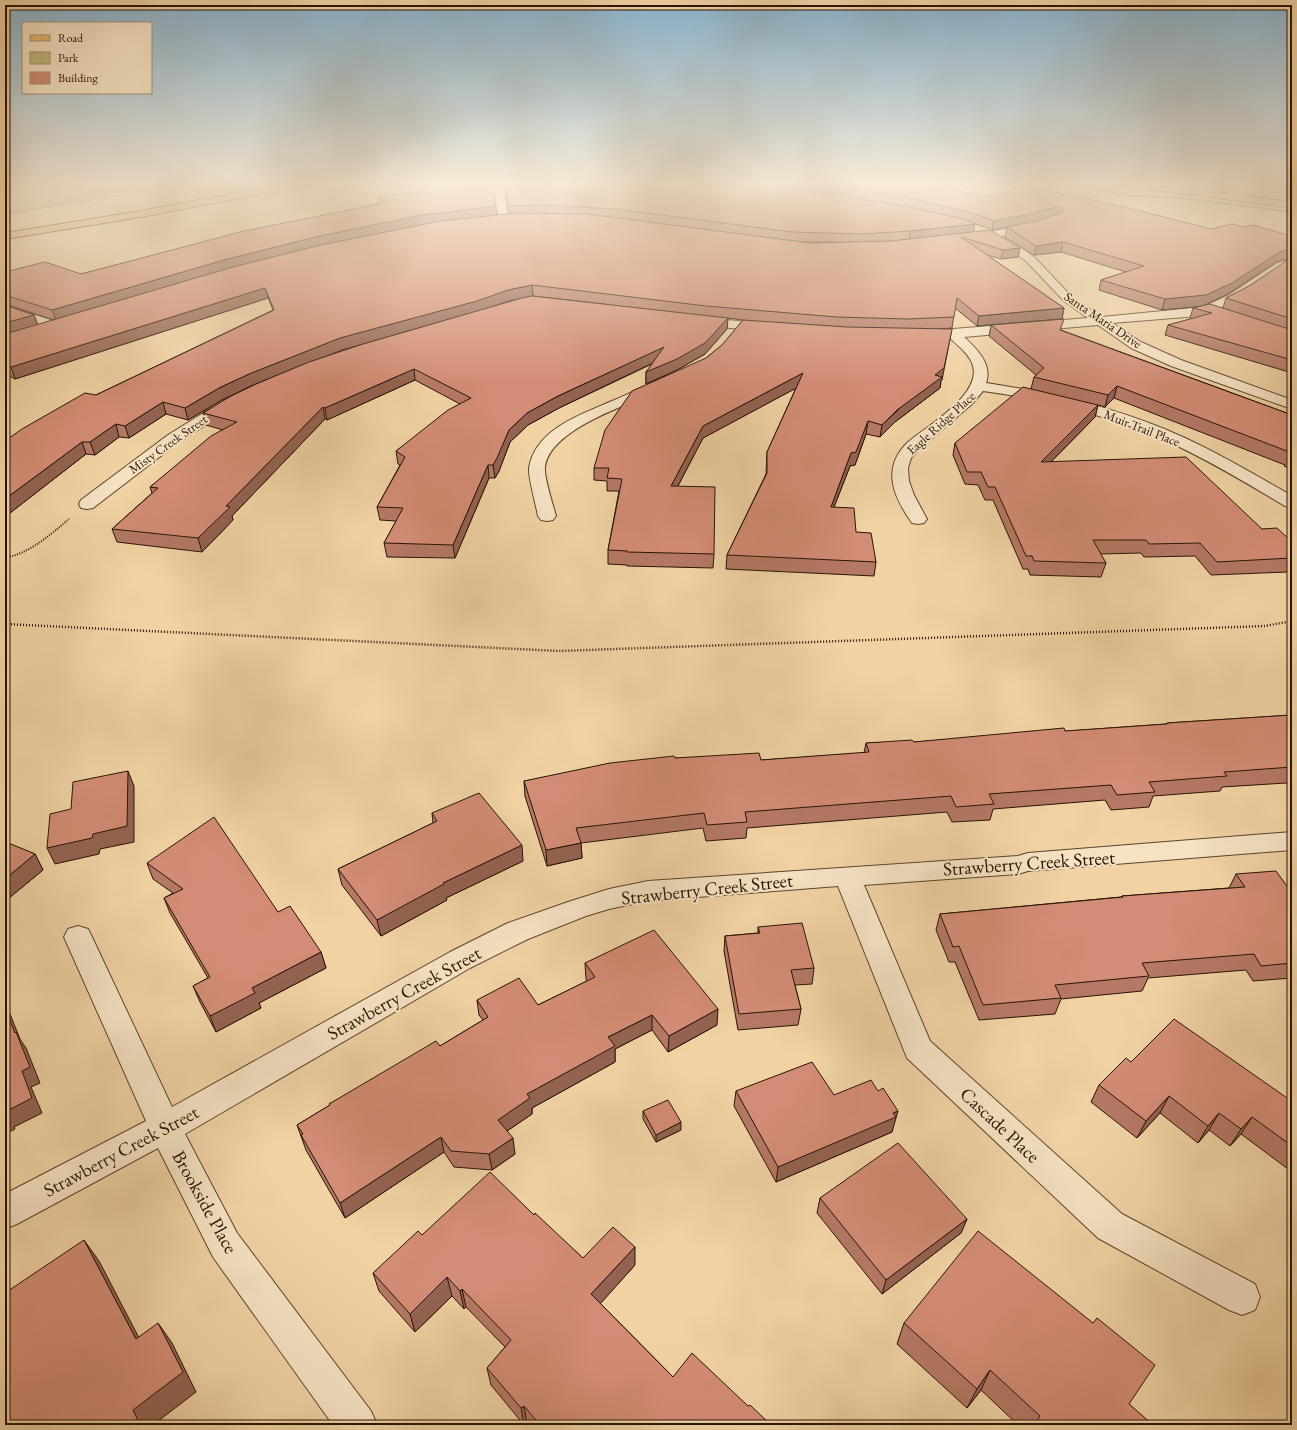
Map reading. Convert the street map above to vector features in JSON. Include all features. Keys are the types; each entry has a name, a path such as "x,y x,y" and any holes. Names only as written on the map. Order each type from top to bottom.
{"street":[{"name":"Santa Maria Drive","path":"1017,250 1031,260 1069,300 1123,337 1155,354 1194,370 1292,405"},
{"path":"907,335 952,334 1101,322 1185,314 1210,310 1225,303 1283,264 1292,262"},
{"path":"5,309 59,325 41,331"},
{"path":"1210,310 1224,314"},
{"path":"686,319 777,329"},
{"path":"729,338 738,325"},
{"name":"Eagle Ridge Place","path":"918,519 901,483 900,467 903,458 917,442 968,401 980,386 982,378 980,363 970,348 952,334"},
{"name":"Santa Maria Drive","path":"1228,381 1292,395"},
{"path":"548,516 537,469 538,461 546,446 555,437 578,422 667,382"},
{"name":"Muir Trail Place","path":"980,386 1021,391 1046,397 1096,410 1138,424 1203,453 1292,502"},
{"name":"Misty Creek Street","path":"87,504 177,435 205,417 240,399"},
{"name":"Strawberry Creek Street","path":"5,1212 165,1128 460,960 518,931 602,901 648,892 984,867 1028,862 1292,841"},
{"name":"Cascade Place","path":"847,876 918,1049 1110,1226 1242,1297"},
{"name":"Brookside Place","path":"78,937 165,1128 225,1245 357,1425"}],"path":[{"path":"5,558 19,555 49,535 87,504"},
{"path":"5,624 559,651 1265,626 1292,621"}],"building":[{"path":"173,250 265,250 224,260 52,310 5,295 5,272 45,262 81,274"},
{"path":"302,250 979,250 1064,308 979,316 957,298 954,317 908,319 837,317 706,306 532,285 508,290 477,301 340,338 249,374 219,388 185,408 163,402 125,426 116,424 90,442 82,442 5,499 5,441 22,429 85,393 96,395 274,310 265,288 11,367 5,365 5,334 233,267"},
{"path":"1089,250 1289,250 1280,252 1232,283 1206,295 1165,299 1101,280 1144,266"},
{"path":"1292,258 1292,319 1226,298 1249,286"},
{"path":"532,296 728,318 705,343 677,359 646,372 664,347 558,396 527,413 509,430 493,465 488,465 453,545 384,543 403,508 377,507 405,457 396,451 448,410 471,398 414,369 325,408 323,407 226,506 230,507 198,538 112,529 158,488 150,487 211,436 237,422 203,413 231,396 309,362 363,344"},
{"path":"1210,304 1292,330 1292,360 1168,325 1212,313 1193,308"},
{"path":"5,305 34,315 5,323"},
{"path":"1064,319 1060,330 1292,415 1292,453 1117,386 1108,395 1034,377 1044,368 991,325"},
{"path":"743,320 847,327 952,329 944,368 935,375 942,377 897,410 882,425 868,421 856,452 851,453 831,507 854,508 856,532 871,533 876,562 727,555 767,473 767,452 803,373 703,426 671,486 715,487 714,554 627,552 608,550 622,479 607,478 609,468 594,468 605,430 632,391 706,358 722,345"},
{"path":"1023,387 1098,405 1041,462 1186,457 1262,529 1277,528 1292,542 1292,558 1217,562 1200,543 1149,544 1146,540 1093,540 1106,563 1034,561 1032,556 1026,556 995,487 988,487 981,472 967,472 955,443"},
{"path":"1292,715 1292,767 1224,772 1227,776 1149,782 1155,792 1117,795 1111,785 989,794 994,804 956,807 951,796 745,812 747,822 707,825 704,813 576,828 581,843 546,850 524,781 610,763 674,756 675,758 759,753 761,760 869,752 866,743 912,740 914,742 1064,728 1065,731"},
{"path":"128,771 127,826 93,834 92,838 47,848 50,814 71,809 73,782"},
{"path":"479,793 522,845 443,883 444,884 377,920 338,869 437,821 432,813"},
{"path":"214,817 278,912 290,906 321,952 252,988 255,993 210,1016 193,986 210,977 164,898 183,889 147,863"},
{"path":"5,842 35,854 5,879"},
{"path":"1276,871 1292,893 1292,963 1261,966 1254,954 1142,963 1149,976 1055,985 1061,998 983,1005 959,946 953,947 940,914 1123,897 1122,896 1245,887 1236,874"},
{"path":"802,923 814,968 791,970 801,1009 739,1014 725,936 760,933 758,927"},
{"path":"654,930 718,1009 669,1036 652,1015 608,1037 615,1046 527,1094 530,1098 498,1120 513,1138 489,1154 451,1151 441,1137 340,1203 301,1135 303,1134 297,1125 330,1105 329,1104 436,1041 440,1046 488,1017 477,1000 519,978 538,1005 595,977 585,963"},
{"path":"5,1009 30,1067 22,1071 32,1098 5,1112"},
{"path":"1174,1019 1290,1100 1292,1097 1292,1146 1252,1117 1241,1129 1219,1113 1208,1126 1169,1096 1146,1121 1099,1085 1126,1058 1131,1062"},
{"path":"812,1062 834,1095 871,1080 878,1091 883,1088 898,1111 893,1113 896,1117 778,1167 736,1091"},
{"path":"668,1100 681,1122 656,1135 643,1111"},
{"path":"898,1143 967,1219 886,1280 820,1198"},
{"path":"490,1172 534,1215 535,1213 583,1258 613,1227 635,1247 591,1294 673,1377 692,1353 748,1406 750,1405 771,1425 540,1425 524,1406 521,1408 487,1368 511,1340 462,1289 460,1291 447,1277 410,1314 373,1273 418,1231 422,1235"},
{"path":"978,1231 1093,1323 1097,1318 1155,1365 1129,1404 1152,1424 1151,1425 1034,1425 1040,1416 990,1370 977,1389 904,1323"},
{"path":"84,1240 136,1339 158,1323 183,1372 133,1410 140,1425 5,1425 5,1293"}]}
